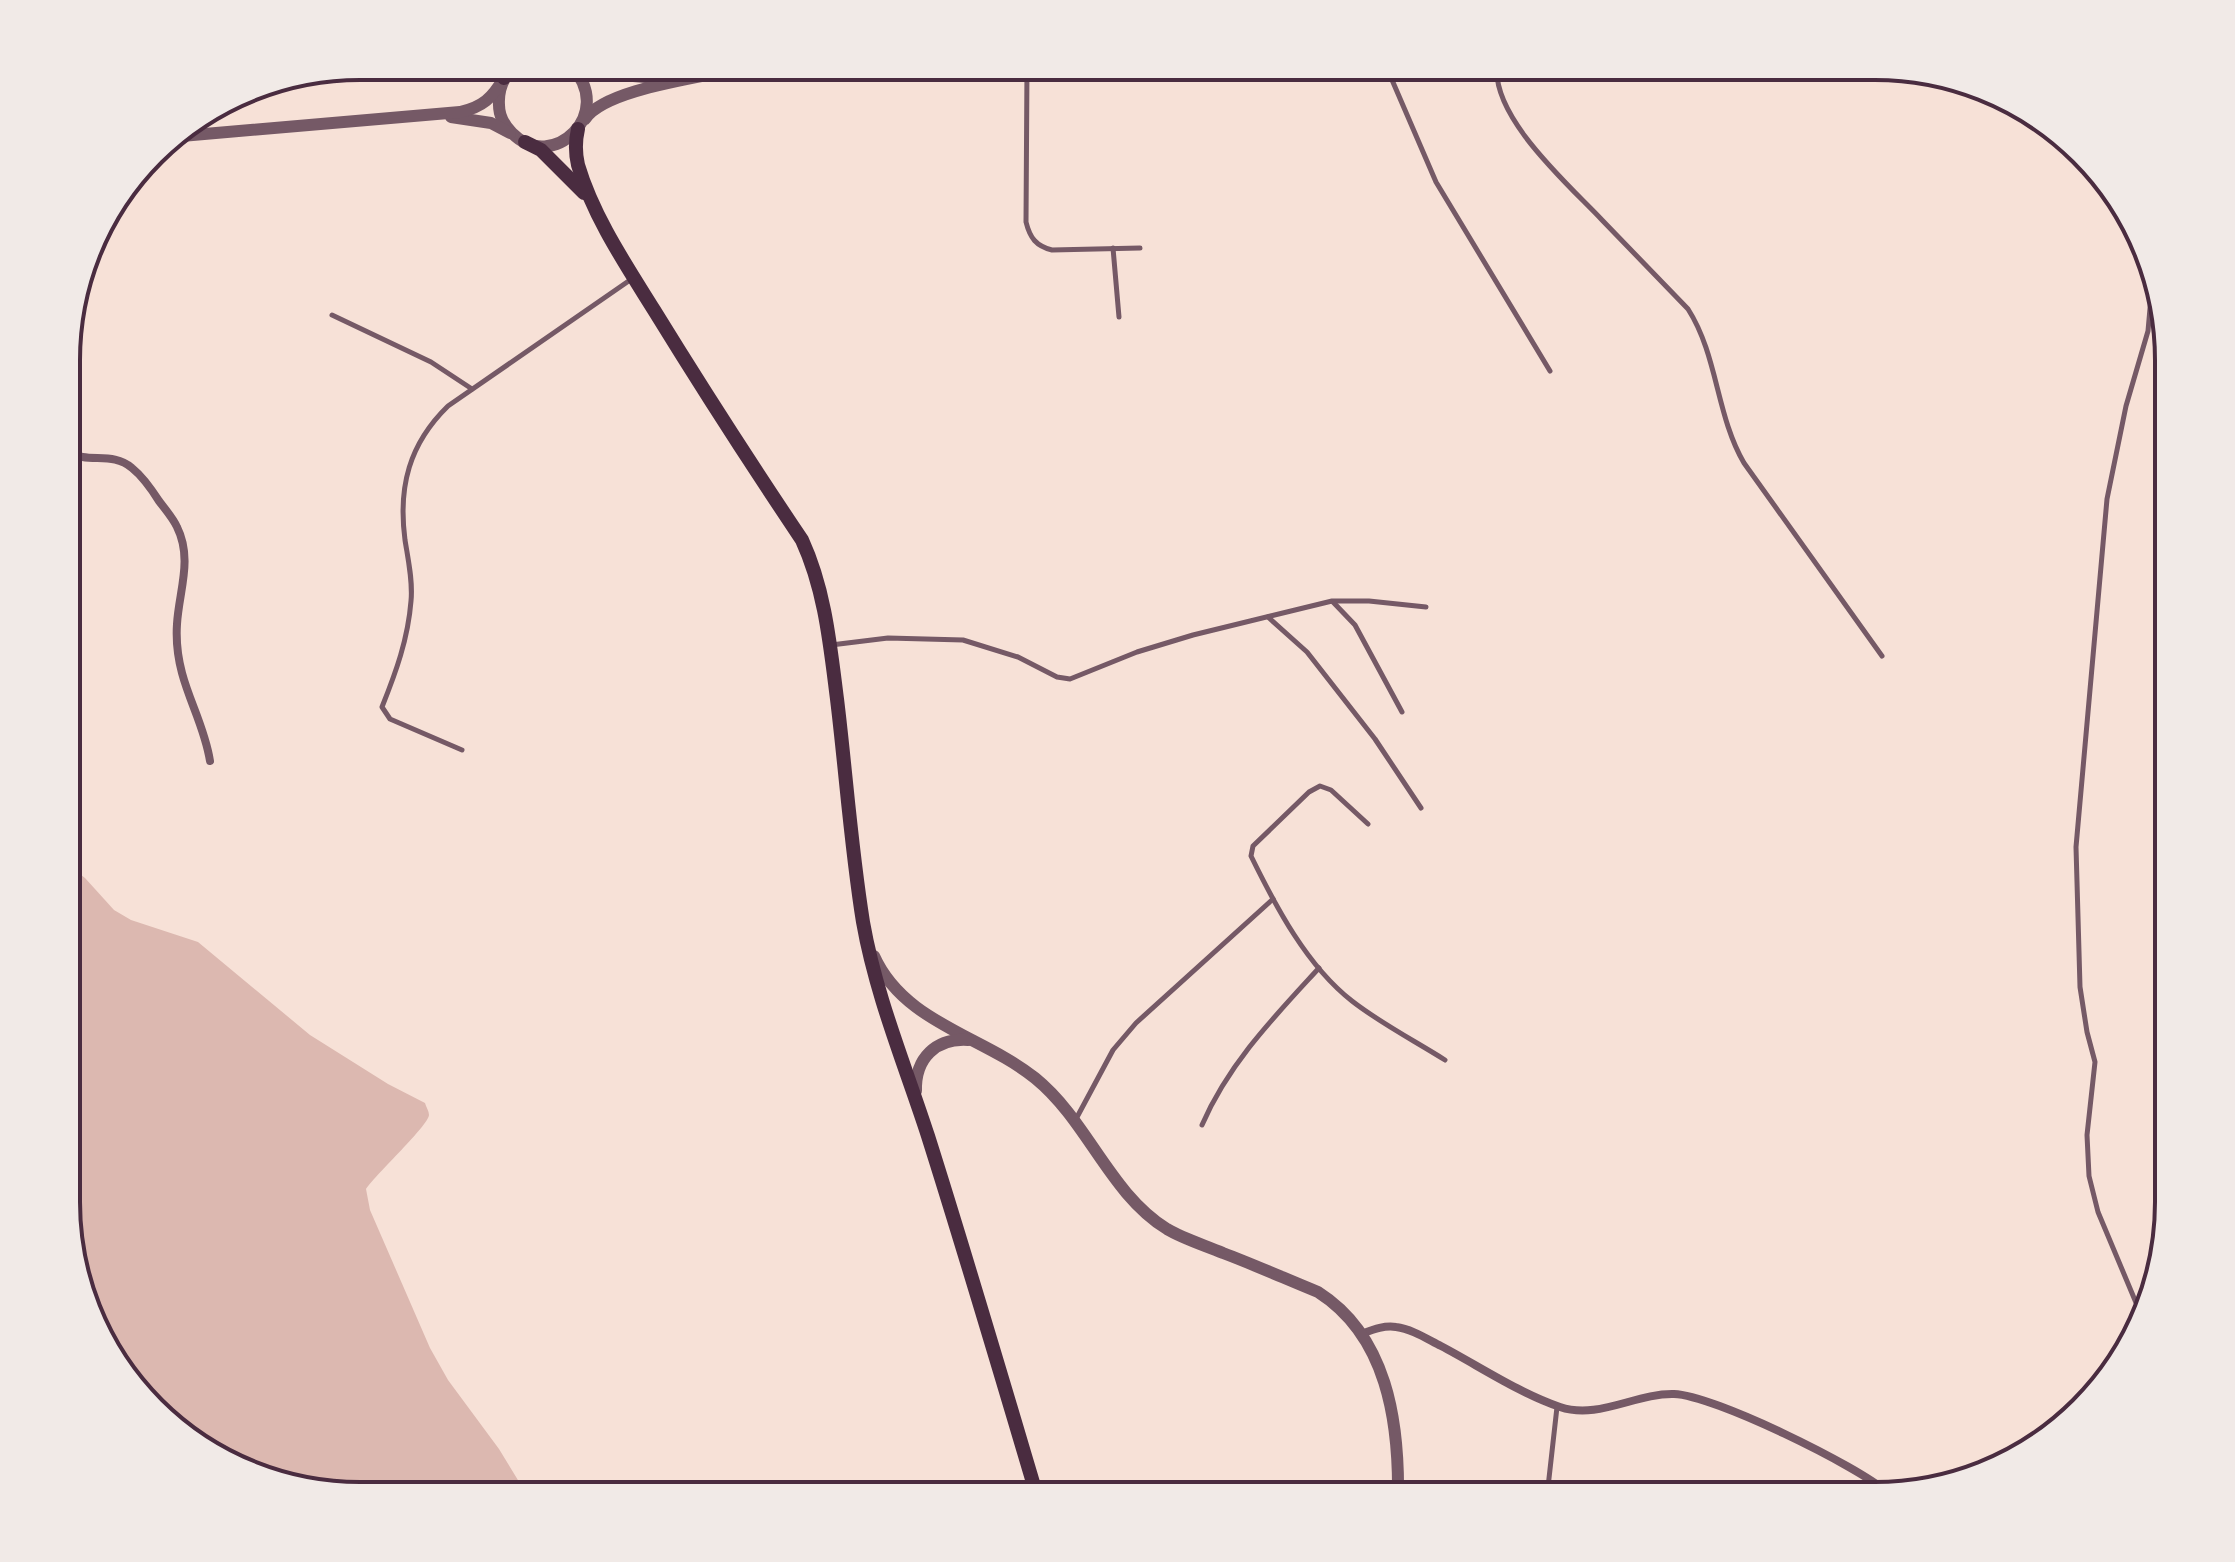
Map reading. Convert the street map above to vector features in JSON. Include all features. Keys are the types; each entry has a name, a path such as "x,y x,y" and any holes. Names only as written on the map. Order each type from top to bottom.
{"main road":[{"path":"578,129 574,144 578,162 599,213 709,401 802,540 821,592 863,923 887,1021 971,1272 1033,1481"},
{"path":"520,139 541,150 569,176 599,213"}],"street":[{"path":"195,134 432,116 476,109 491,99 500,80"},
{"path":"502,80 499,109 504,123 520,139"},
{"path":"578,129 588,104 582,80"},
{"path":"432,116 491,123 540,146 567,139 591,110 610,100 688,80"},
{"path":"80,456 117,459 133,468 177,526 184,549 185,579 177,624 182,673 206,735 210,761"},
{"path":"863,923 880,969 905,1000 1018,1065 1039,1081 1075,1120 1131,1198 1166,1228 1318,1292 1335,1303 1361,1334 1383,1377 1395,1419 1397,1482"},
{"path":"916,1102 915,1080 927,1053 939,1044 976,1041"},
{"path":"1361,1334 1386,1326 1411,1331 1557,1406 1586,1410 1671,1394 1712,1402 1847,1466 1871,1482"}],"lane":[{"path":"1027,80 1026,222 1030,235 1040,247 1052,250 1140,248"},
{"path":"1392,81 1436,182 1550,371"},
{"path":"1497,81 1528,140 1688,309 1701,330 1731,441 1737,452 1882,656"},
{"path":"1113,248 1119,317"},
{"path":"462,750 390,719 382,707 402,659 412,598 403,522 403,488 408,467 434,419 472,389 634,277"},
{"path":"2136,1303 2098,1212 2089,1176 2087,1135 2095,1062 2080,987 2076,847 2107,499 2126,406 2148,331 2150,307"},
{"path":"332,315 431,362 472,389"},
{"path":"830,645 888,638 963,640 1004,651 1057,677 1070,679 1137,652 1193,635 1332,601 1426,607"},
{"path":"1332,601 1355,625 1402,712"},
{"path":"1267,617 1307,652 1375,739 1421,808"},
{"path":"1368,824 1331,790 1320,786 1309,792 1253,846 1251,856 1273,899 1319,968 1353,1002 1445,1060"},
{"path":"1075,1120 1113,1050 1136,1023 1273,899"},
{"path":"1202,1125 1216,1093 1249,1046 1319,968"},
{"path":"1549,1482 1557,1406"}],"shaded area":[{"path":"81,875 114,910 131,920 198,942 310,1035 388,1084 425,1103 429,1115 426,1121 366,1189 370,1210 430,1348 448,1380 519,1481 342,1481 306,1477 253,1461 205,1435 162,1400 127,1357 101,1309 82,1238"}]}
